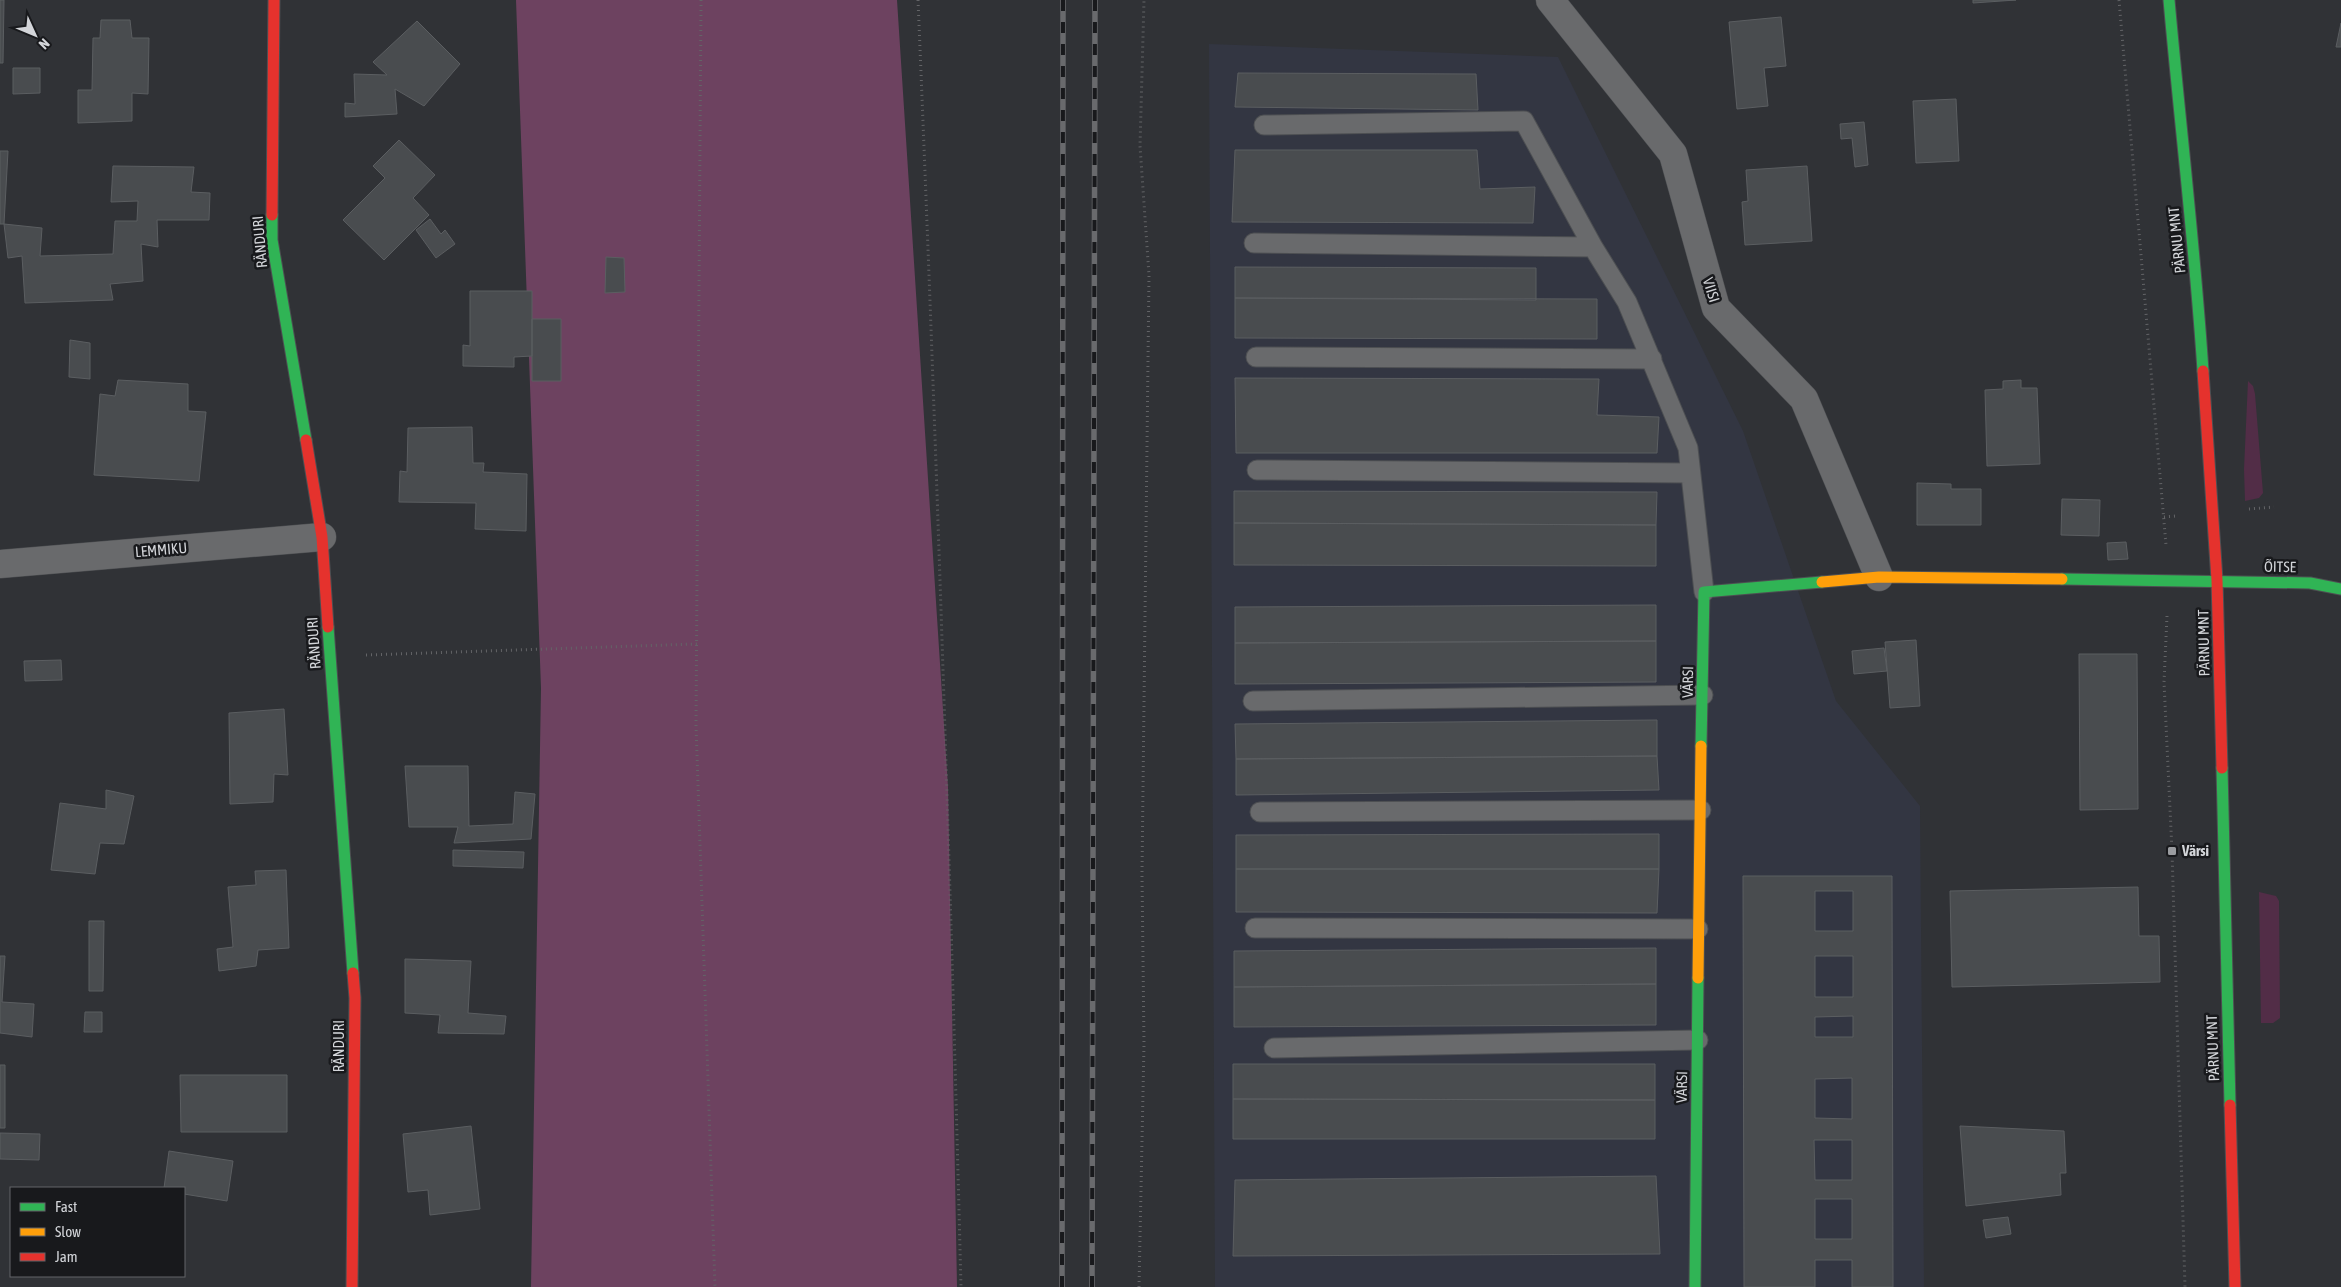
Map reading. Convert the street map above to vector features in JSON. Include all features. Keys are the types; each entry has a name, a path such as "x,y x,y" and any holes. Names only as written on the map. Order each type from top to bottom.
{"street":[{"name":"RÄNDURI","path":"274,0 272,240 322,537 354,998 352,1287"},
{"name":"VIISI","path":"1550,0 1673,154 1716,308 1804,399 1879,577"},
{"name":"PÄRNU MNT","path":"2169,0 2183,158 2198,290 2217,580 2235,1287"},
{"name":"LEMMIKU","path":"0,564 322,537"},
{"path":"1704,592 1879,577 2217,580"},
{"name":"ÕITSE","path":"2217,580 2310,583 2341,588"},
{"name":"VÄRSI","path":"1695,1287 1698,929 1704,592"}],"lane":[{"path":"1264,125 1524,121 1593,247 1627,302 1688,448 1704,592"},
{"path":"1254,243 1593,247"},
{"path":"1256,357 1652,359"},
{"path":"1257,470 1690,473"},
{"path":"1253,701 1703,696"},
{"path":"1260,812 1701,810"},
{"path":"1255,928 1698,929"},
{"path":"1274,1048 1698,1040"}],"path":[{"path":"701,0 696,725 715,1287"},
{"path":"918,0 931,311 950,877 961,1287"},
{"path":"1139,1287 1144,1044 1142,865 1149,275 1140,146 1144,0"},
{"path":"2119,0 2169,581 2164,682 2172,861 2185,1287"},
{"path":"330,656 697,644"}],"shaded area":[{"path":"516,0 897,0 948,787 957,1287 531,1287 541,688"},
{"path":"1209,44 1558,57 1743,431 1836,701 1920,806 1924,1287 1215,1287"},
{"path":"2248,381 2253,386 2255,394 2263,493 2259,498 2245,501 2244,469"},
{"path":"2259,892 2276,896 2279,901 2280,1018 2273,1023 2261,1023"}],"building":[{"path":"0,0 4,0 3,63 0,63"},
{"path":"1973,0 2016,0 1973,3"},
{"path":"1781,17 1786,66 1764,68 1768,106 1737,109 1729,22"},
{"path":"101,20 130,20 132,38 149,38 148,94 132,93 132,121 78,123 78,90 92,90 93,38 100,38"},
{"path":"417,21 460,64 424,106 395,89 397,114 345,117 345,103 355,104 354,74 387,75 373,62"},
{"path":"2341,23 2341,47 2336,47"},
{"path":"13,68 40,68 40,93 13,94"},
{"path":"1238,73 1476,74 1478,110 1235,107"},
{"path":"1956,99 1959,161 1916,163 1913,101"},
{"path":"1864,122 1868,165 1855,167 1852,138 1841,139 1840,124"},
{"path":"399,140 435,175 413,198 429,215 384,260 343,220 385,178 373,166"},
{"path":"1235,150 1477,150 1480,189 1535,187 1533,223 1232,222"},
{"path":"0,151 8,151 4,224 0,224"},
{"path":"113,166 194,167 191,192 210,193 209,220 157,220 158,247 141,244 143,281 110,284 113,300 25,303 22,256 8,258 4,224 42,228 40,256 113,254 115,221 137,221 138,201 111,202"},
{"path":"1807,166 1812,241 1745,245 1742,202 1748,201 1746,170"},
{"path":"430,219 441,234 445,230 455,244 436,258 416,230"},
{"path":"606,257 624,258 625,292 605,293"},
{"path":"1235,267 1536,268 1536,300 1235,298"},
{"path":"470,291 532,291 532,356 514,357 514,367 463,366 463,345 470,346"},
{"path":"1235,298 1597,299 1597,339 1235,338"},
{"path":"532,319 561,319 561,381 532,381"},
{"path":"70,340 90,343 90,379 69,377"},
{"path":"1235,378 1599,379 1597,415 1659,417 1657,453 1236,453"},
{"path":"118,380 188,384 188,411 206,412 199,481 94,475 100,394 115,396"},
{"path":"2021,380 2021,388 2037,388 2040,464 1987,466 1985,390 2003,389 2003,381"},
{"path":"472,427 473,463 484,463 483,472 527,474 526,531 475,529 476,503 399,502 400,471 407,472 408,428"},
{"path":"1917,483 1951,484 1951,489 1981,489 1981,525 1917,525"},
{"path":"1234,491 1657,492 1656,525 1234,523"},
{"path":"2062,499 2100,500 2099,536 2061,535"},
{"path":"1234,523 1656,525 1656,566 1234,565"},
{"path":"2126,542 2128,559 2108,560 2107,543"},
{"path":"1656,605 1656,641 1235,643 1235,607"},
{"path":"1916,640 1920,706 1890,708 1885,642"},
{"path":"1656,641 1656,682 1235,684 1235,643"},
{"path":"1884,648 1887,671 1854,674 1852,651"},
{"path":"2079,654 2137,654 2138,809 2080,810"},
{"path":"61,660 62,680 25,681 24,661"},
{"path":"284,709 288,775 274,774 273,802 230,804 229,713"},
{"path":"1657,720 1657,756 1236,759 1235,724"},
{"path":"1657,756 1659,790 1236,795 1236,759"},
{"path":"405,766 468,766 469,826 513,824 515,792 535,794 531,839 454,843 458,827 409,827"},
{"path":"106,790 134,796 124,844 100,843 95,874 51,870 60,803 106,809"},
{"path":"1659,834 1659,869 1236,869 1236,835"},
{"path":"453,850 524,852 523,868 453,866"},
{"path":"1236,869 1659,869 1657,913 1236,912"},
{"path":"286,870 289,948 258,950 256,966 219,971 217,949 233,947 228,887 256,885 255,871"},
{"path":"1743,876 1892,876 1893,1287 1852,1287 1852,1260 1815,1260 1815,1287 1744,1287","holes":["1815,891 1853,891 1853,931 1815,931","1815,956 1853,956 1853,997 1815,997","1853,1016 1853,1037 1815,1037 1815,1017","1852,1078 1852,1119 1815,1118 1815,1079","1814,1140 1852,1140 1852,1180 1815,1180","1815,1199 1852,1199 1852,1239 1815,1239"]},
{"path":"2138,887 2139,936 2159,936 2160,982 1952,987 1950,891"},
{"path":"89,921 104,921 103,991 89,991"},
{"path":"1656,948 1656,984 1234,987 1234,951"},
{"path":"0,956 5,956 2,1002 34,1004 32,1037 0,1033"},
{"path":"405,959 471,961 468,1013 506,1016 504,1034 438,1033 440,1015 405,1013"},
{"path":"1656,984 1656,1025 1234,1027 1234,987"},
{"path":"85,1012 102,1012 102,1032 84,1032"},
{"path":"1233,1064 1655,1064 1655,1100 1233,1099"},
{"path":"0,1065 5,1065 5,1128 0,1128"},
{"path":"180,1075 287,1075 287,1132 181,1132"},
{"path":"1233,1099 1655,1100 1655,1139 1233,1139"},
{"path":"471,1126 480,1209 430,1215 428,1190 408,1192 403,1134"},
{"path":"1960,1126 2064,1131 2066,1173 2060,1173 2061,1195 1966,1206"},
{"path":"0,1133 40,1134 39,1160 0,1159"},
{"path":"169,1151 233,1161 227,1201 185,1194 185,1187 164,1187"},
{"path":"1656,1176 1660,1254 1233,1256 1235,1180"},
{"path":"2008,1217 2011,1234 1986,1238 1983,1220"}],"railway":[{"path":"1062,1287 1063,0"},
{"path":"1092,1287 1095,0"}],"traffic: fast":[{"path":"2169,0 2192,232 2203,371"},
{"path":"272,215 272,240 306,440"},
{"path":"2062,579 2310,583 2341,589"},
{"path":"1701,746 1704,592 1822,582"},
{"path":"328,627 353,973"},
{"path":"2222,768 2230,1105"},
{"path":"1695,1287 1698,978"}],"traffic: slow":[{"path":"1822,582 1879,577 2062,579"},
{"path":"1698,978 1701,746"}],"traffic: jam":[{"path":"272,215 274,0"},
{"path":"2203,371 2217,580 2222,768"},
{"path":"306,440 322,537 328,627"},
{"path":"352,1287 355,998 353,973"},
{"path":"2230,1105 2235,1287"}],"place":[{"name":"Värsi","path":"2172,851"}]}
